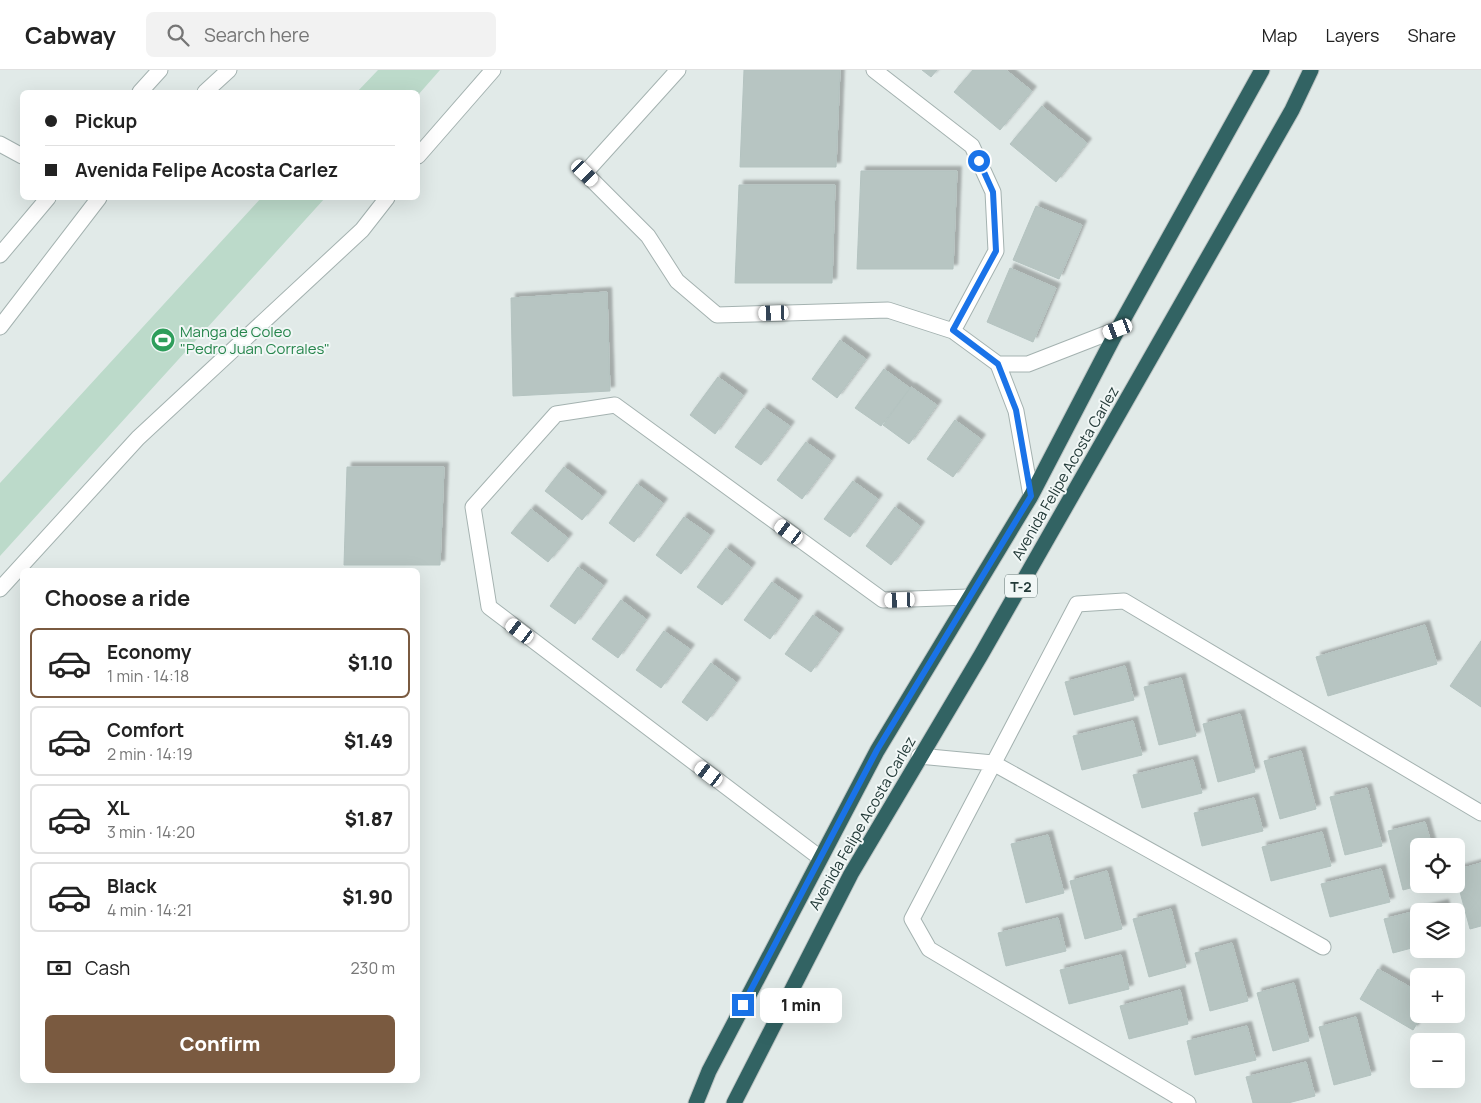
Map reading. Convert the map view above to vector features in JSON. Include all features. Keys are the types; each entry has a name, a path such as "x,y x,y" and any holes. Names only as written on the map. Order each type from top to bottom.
{"highway":[{"name":"Avenida Felipe Acosta Carlez","path":"696,1103 709,1071 819,857 877,750 1031,496 1118,329 1262,70"},
{"name":"Avenida Felipe Acosta Carlez","path":"734,1103 851,874 919,756 996,630 1282,128 1311,70"}],"street":[{"path":"142,90 160,70"},
{"path":"207,90 228,70"},
{"path":"420,154 493,70"},
{"path":"678,70 585,173 648,236 677,281 717,315 888,310 953,330 998,364 1016,410 1031,496"},
{"path":"874,70 972,146 993,192 996,251 953,330"},
{"path":"1,148 20,155"},
{"path":"0,255 46,200"},
{"path":"0,327 97,200"},
{"path":"0,589 138,438 362,230 384,200"},
{"path":"998,364 1028,364 1118,329"},
{"path":"819,857 489,607 472,507 556,414 615,405 883,600 969,597"},
{"path":"1188,1103 929,949 912,919 1077,604 1124,601 1481,813"},
{"path":"919,756 993,763 1323,947"}],"green space":[{"path":"378,70 440,70 420,93 420,90 359,90"},
{"name":"Manga de Coleo \"Pedro Juan Corrales\"","path":"259,200 323,200 0,556 0,483"}],"building":[{"path":"744,70 840,70 836,167 740,167"},
{"path":"922,70 937,70 931,77"},
{"path":"973,70 1006,70 1032,91 1000,130 954,92"},
{"path":"1042,106 1087,143 1056,182 1010,144"},
{"path":"861,171 957,171 953,269 857,269"},
{"path":"739,185 835,185 832,283 735,283"},
{"path":"1036,206 1082,225 1059,279 1013,260"},
{"path":"1010,268 1056,288 1033,342 987,322"},
{"path":"607,292 610,391 513,396 511,298"},
{"path":"840,340 866,359 837,398 812,379"},
{"path":"884,369 910,388 881,426 855,408"},
{"path":"718,377 743,395 715,434 690,415"},
{"path":"911,387 937,405 909,444 883,425"},
{"path":"764,408 790,426 761,465 735,447"},
{"path":"955,420 981,439 953,477 927,459"},
{"path":"806,442 831,460 802,499 777,480"},
{"path":"347,467 444,467 440,565 344,565"},
{"path":"564,467 602,496 582,520 545,491"},
{"path":"853,481 878,499 850,537 824,519"},
{"path":"637,484 663,503 634,542 609,523"},
{"path":"895,507 920,526 891,565 866,546"},
{"path":"531,509 568,538 548,562 511,533"},
{"path":"684,517 710,535 681,574 656,555"},
{"path":"726,548 751,567 722,605 697,587"},
{"path":"578,567 603,585 575,624 550,606"},
{"path":"772,582 798,600 770,639 744,620"},
{"path":"621,600 646,619 618,658 592,639"},
{"path":"813,615 839,633 811,672 785,654"},
{"path":"1425,625 1437,664 1328,696 1316,657"},
{"path":"664,631 690,649 661,688 636,670"},
{"path":"1481,641 1481,707 1450,686"},
{"path":"711,663 736,682 707,721 682,702"},
{"path":"1125,666 1134,700 1074,715 1065,682"},
{"path":"1181,678 1196,736 1159,745 1144,687"},
{"path":"1240,714 1255,772 1218,782 1203,724"},
{"path":"1133,721 1142,755 1082,770 1073,736"},
{"path":"1301,751 1316,809 1280,819 1264,761"},
{"path":"1193,760 1202,793 1142,808 1133,775"},
{"path":"1367,788 1382,846 1345,855 1330,797"},
{"path":"1254,798 1263,831 1202,846 1194,813"},
{"path":"1425,822 1430,838 1410,838 1410,888 1403,890 1388,831"},
{"path":"1322,832 1331,866 1271,881 1262,847"},
{"path":"1048,835 1064,893 1026,903 1011,844"},
{"path":"1481,863 1481,926 1470,929 1465,903 1463,903 1460,893 1465,893 1465,867"},
{"path":"1381,869 1390,902 1330,917 1321,884"},
{"path":"1107,871 1122,929 1085,939 1070,881"},
{"path":"1171,909 1186,967 1149,977 1133,919"},
{"path":"1410,912 1410,948 1393,953 1384,919"},
{"path":"1058,918 1066,951 1006,966 998,933"},
{"path":"1232,943 1248,1001 1210,1011 1195,953"},
{"path":"1121,955 1129,989 1069,1004 1060,970"},
{"path":"1378,969 1410,987 1410,1023 1417,1023 1413,1030 1360,999"},
{"path":"1294,983 1309,1041 1273,1051 1257,993"},
{"path":"1180,990 1188,1024 1129,1039 1120,1006"},
{"path":"1356,1017 1371,1075 1334,1085 1319,1027"},
{"path":"1247,1026 1256,1060 1195,1075 1187,1041"},
{"path":"1306,1062 1315,1096 1288,1103 1253,1103 1246,1077"}],"place":[{"name":"Manga de Coleo \"Pedro Juan Corrales\"","path":"163,340"}],"route":[{"path":"743,1005 819,857 877,750 1031,496 1016,410 998,364 953,330 996,251 993,192 979,161"}]}
